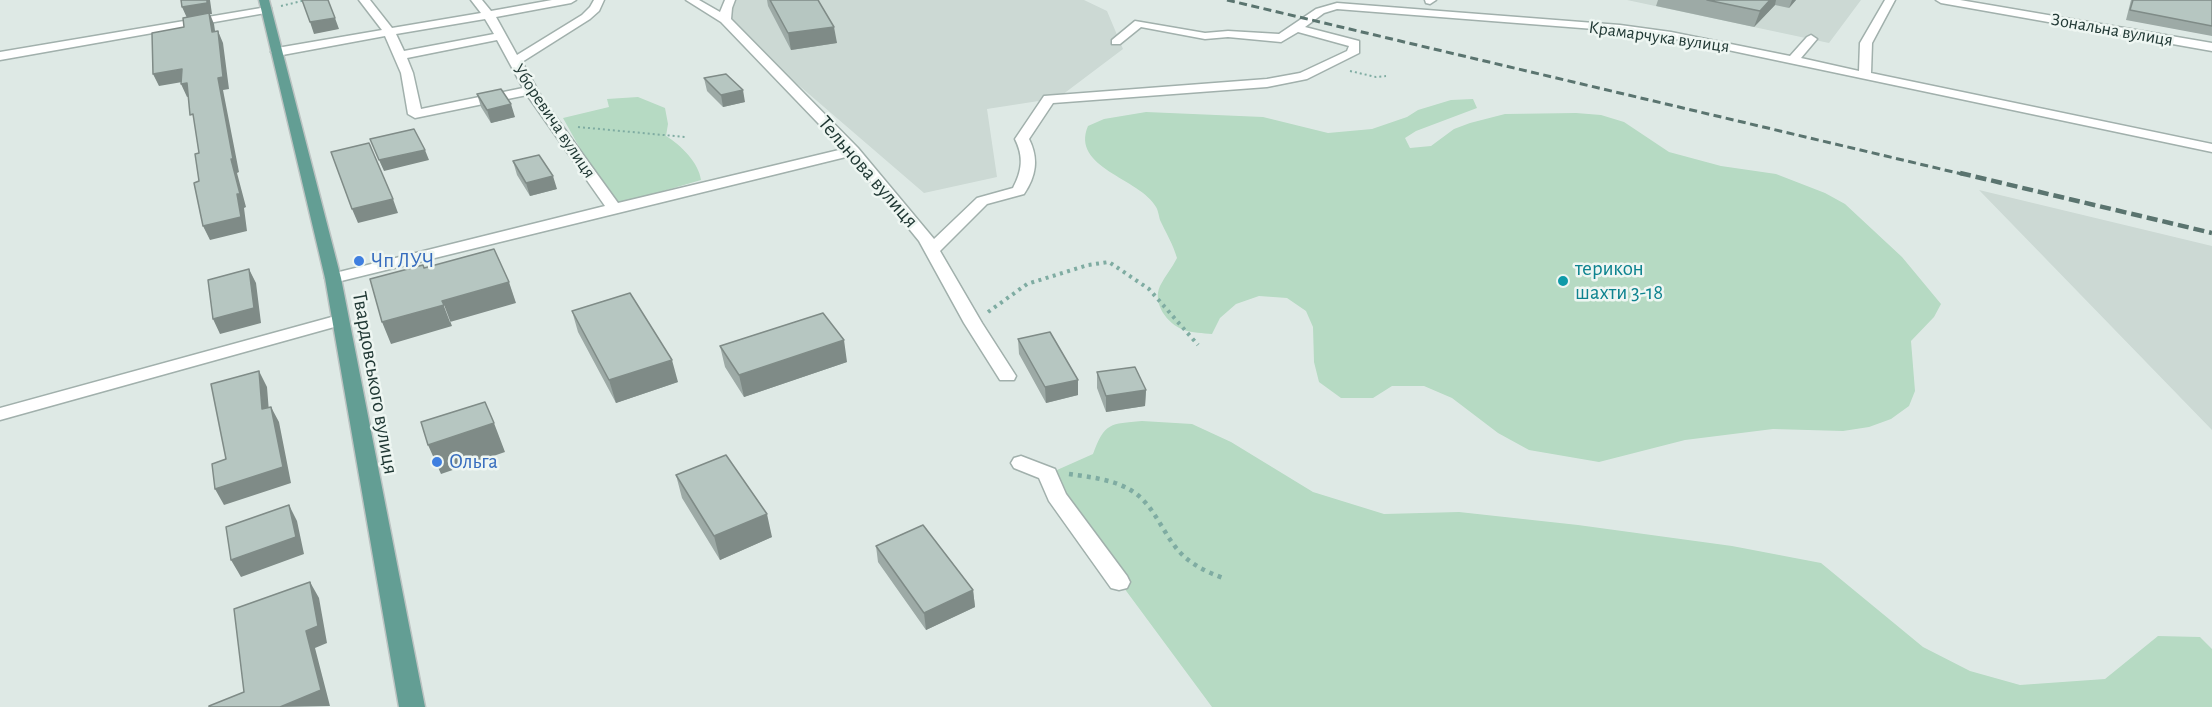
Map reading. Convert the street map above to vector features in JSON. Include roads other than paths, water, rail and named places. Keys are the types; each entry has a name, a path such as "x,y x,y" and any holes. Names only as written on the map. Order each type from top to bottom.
{"main road":[{"name":"Твардовського вулиця","path":"266,5 333,278 412,707"}],"street":[{"path":"364,0 389,33 407,74 416,114 531,90"},
{"name":"Уборевича вулиця","path":"476,0 489,15 514,62 553,124 615,210"},
{"path":"277,52 572,0"},
{"path":"514,62 586,17 595,9 599,0"},
{"name":"Тельнова вулиця","path":"691,0 725,20 853,151 926,240 973,323 1007,376"},
{"path":"725,20 726,8 730,0"},
{"path":"1430,0 1478,17"},
{"path":"1865,75 1866,43 1890,0"},
{"name":"Зональна вулиця","path":"1941,0 2212,47"},
{"path":"0,56 266,5"},
{"name":"Крамарчука вулиця","path":"1116,42 1139,23 1205,36 1228,34 1281,38 1312,14 1324,8 1337,6 1671,35 2212,148"},
{"path":"932,250 982,201 1019,191 1028,175 1030,153 1022,139 1049,99 1267,83 1303,76 1353,53 1354,44 1340,38 1296,28"},
{"path":"399,56 500,36"},
{"path":"1794,59 1811,39"},
{"path":"333,278 853,151"},
{"path":"0,414 339,320"},
{"path":"1022,463 1048,474 1056,496 1119,582"}],"railway":[{"path":"1227,0 1966,175"},
{"path":"1960,173 2212,233"}],"place":[{"name":"Чп ЛУЧ","path":"359,261"},
{"name":"терикон шахти 3-18","path":"1563,281"},
{"name":"Ольга","path":"437,462"}]}
